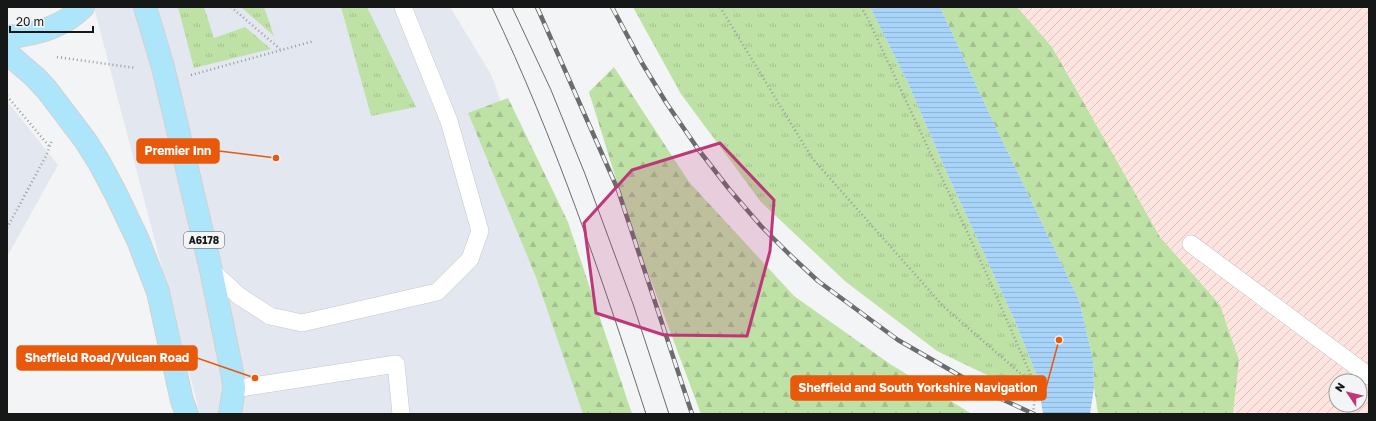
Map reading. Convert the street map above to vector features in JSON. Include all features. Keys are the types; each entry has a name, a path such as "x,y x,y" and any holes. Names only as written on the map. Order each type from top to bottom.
{"main road":[{"path":"7,38 48,30 65,21 83,7"},
{"name":"A6178","path":"145,7 163,67 211,270 233,377 234,389 230,414"},
{"path":"7,53 47,90 85,140 99,162 138,240 158,292 182,401 187,414"}],"lane":[{"path":"211,270 239,296 270,316 302,322 437,292 470,258 480,231 449,121 403,7"},
{"path":"1191,244 1369,376"},
{"path":"234,389 396,364 401,414"}],"path":[{"path":"231,7 281,50"},
{"path":"720,7 812,158 943,306 1036,387"},
{"path":"861,7 868,19 985,270 1036,387 1033,414"},
{"path":"190,75 314,41"},
{"path":"57,57 141,69"},
{"path":"7,96 50,146"},
{"path":"7,228 46,156 63,112"}],"highlighted area":[{"path":"720,143 774,200 770,251 747,336 664,335 596,313 584,223 632,170"}],"shaded area":[{"path":"94,7 450,7 492,76 607,414 200,414"},
{"path":"1017,7 1369,7 1369,414 1233,414 1239,360 1220,305 1160,237 1052,47"},
{"path":"7,101 58,165 7,257"}],"green space":[{"path":"178,7 204,7 214,38 245,27 271,49 194,68"},
{"path":"241,7 264,7 274,36"},
{"path":"341,7 367,7 416,107 371,116"},
{"path":"633,7 870,7 908,83 946,171 1014,319 1037,376 1012,387 937,351 846,282 761,202 681,94"},
{"path":"940,7 1017,7 1052,47 1160,237 1220,305 1239,360 1233,414 1098,414 1094,387 1093,360 1079,300"},
{"path":"614,67 689,182 794,296 890,364 972,414 701,414 631,227 589,92"},
{"path":"508,98 568,222 632,414 583,414 536,277 468,113"}],"water":[{"path":"870,7 940,7 1079,300 1093,360 1094,387 1090,414 1043,414 1037,376 1014,319 946,171 908,83"}],"tram line":[{"path":"492,7 515,57 557,157 612,310 646,414"},
{"path":"512,7 551,90 585,174 633,304 669,414"}],"railway":[{"path":"537,7 618,190 692,414"},
{"path":"612,7 642,63 667,104 698,149 729,189 761,226 789,254 818,281 898,340 997,397 1034,414"}],"place":[{"name":"Premier Inn","path":"276,158"},
{"name":"Sheffield and South Yorkshire Navigation","path":"1059,340"},
{"name":"Sheffield Road/Vulcan Road","path":"255,378"}]}
